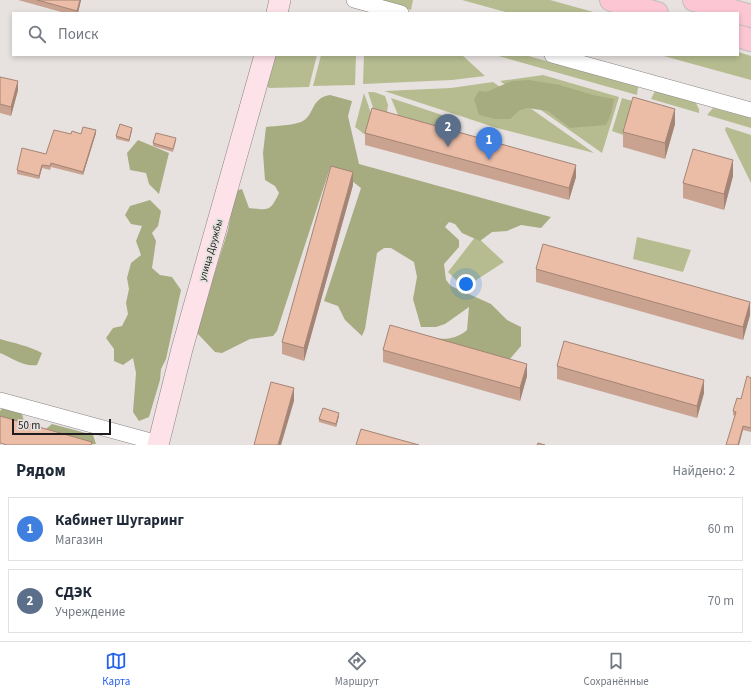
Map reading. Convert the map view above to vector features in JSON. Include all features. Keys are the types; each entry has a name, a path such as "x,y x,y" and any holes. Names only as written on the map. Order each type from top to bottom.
{"main road":[{"path":"610,0 653,12"},
{"path":"694,0 737,12"},
{"path":"739,13 751,16"},
{"path":"739,36 751,40"}],"street":[{"path":"277,12 280,0"},
{"path":"354,0 397,12"},
{"name":"улица Дружбы","path":"158,444 182,349 265,56"},
{"path":"556,56 751,110"},
{"path":"0,400 158,444"}],"green space":[{"path":"376,0 413,0 411,10"},
{"path":"462,0 550,0 593,12 505,12"},
{"path":"739,52 751,56 751,80 664,56 739,56"},
{"path":"276,56 317,56 309,87 269,88 267,86"},
{"path":"321,56 356,56 355,85 313,86"},
{"path":"364,56 463,56 485,76 452,80 363,84"},
{"path":"499,56 529,56 638,87 637,95"},
{"path":"543,75 619,97 602,153 500,81"},
{"path":"529,80 560,85 593,95 614,99 611,114 606,125 570,128 548,111 527,108 520,110 510,119 495,119 479,115 474,99 479,91 486,92 512,81"},
{"path":"493,82 594,153 497,128 384,91 451,88"},
{"path":"655,91 696,103 699,113 651,99"},
{"path":"368,92 374,92 385,96 388,105 387,113 375,114"},
{"path":"364,93 372,116 366,134 355,127"},
{"path":"330,95 352,101 348,116 359,164 551,217 541,228 521,225 507,231 492,232 480,241 462,233 455,224 449,222 445,227 459,240 459,247 444,264 446,280 451,286 491,304 507,320 521,327 521,346 504,366 418,337 444,339 456,337 467,330 469,307 445,324 436,327 421,327 413,299 417,277 414,262 391,248 384,248 377,253 365,329 362,336 345,320 338,306 324,301 361,188 335,168 330,168 277,331 273,336 250,339 222,353 215,352 198,334 198,327 228,230 235,191 242,189 249,208 261,209 271,207 279,193 275,186 265,180 263,153 266,127 289,125 301,122 309,116 319,100"},
{"path":"391,98 457,120 453,140 403,127"},
{"path":"622,98 636,102 626,136 612,131"},
{"path":"713,108 751,118 751,128 707,115"},
{"path":"726,127 751,135 751,183 725,130"},
{"path":"138,140 169,153 159,194 149,184 146,173 130,170 127,153"},
{"path":"150,200 161,211 158,226 152,233 156,241 152,268 160,275 172,277 181,290 166,359 161,369 160,380 149,417 139,421 133,412 136,373 133,358 123,365 114,361 114,349 106,338 113,328 122,326 128,314 126,303 129,289 127,278 131,263 141,255 136,241 142,226 131,224 125,215 130,206"},
{"path":"476,236 504,262 464,288 448,272"},
{"path":"637,237 691,250 683,272 633,259"},
{"path":"0,339 42,353 37,365 27,365 0,353"},
{"path":"6,405 20,408 25,424 0,418 0,411"},
{"path":"52,424 93,435 96,444 75,445 46,429"}],"building":[{"path":"37,0 80,0 77,11"},
{"path":"0,77 18,81 11,107 0,104"},
{"path":"633,97 675,109 665,143 623,132"},
{"path":"372,108 576,165 569,188 365,133"},
{"path":"120,124 132,128 129,140 116,136"},
{"path":"83,127 96,130 83,172 51,163 50,166 42,165 39,176 17,170 22,148 46,154 54,130 71,134 72,131 81,134"},
{"path":"156,133 176,138 173,149 153,143"},
{"path":"693,149 733,160 724,194 683,183"},
{"path":"331,166 353,172 304,348 282,342"},
{"path":"543,244 750,302 743,327 536,269"},
{"path":"390,325 527,364 520,388 383,350"},
{"path":"564,341 704,380 697,406 557,366"},
{"path":"747,376 751,378 751,428 743,426 738,445 726,445 736,412 733,411 737,398 741,399"},
{"path":"271,382 294,388 278,445 254,445"},
{"path":"323,408 339,413 336,424 319,419"},
{"path":"0,416 92,442 91,445 7,445 0,443"},
{"path":"361,429 419,445 356,445"}],"place":[{"name":"СДЭК","path":"448,147"},
{"name":"Кабинет Шугаринг","path":"489,160"}]}
